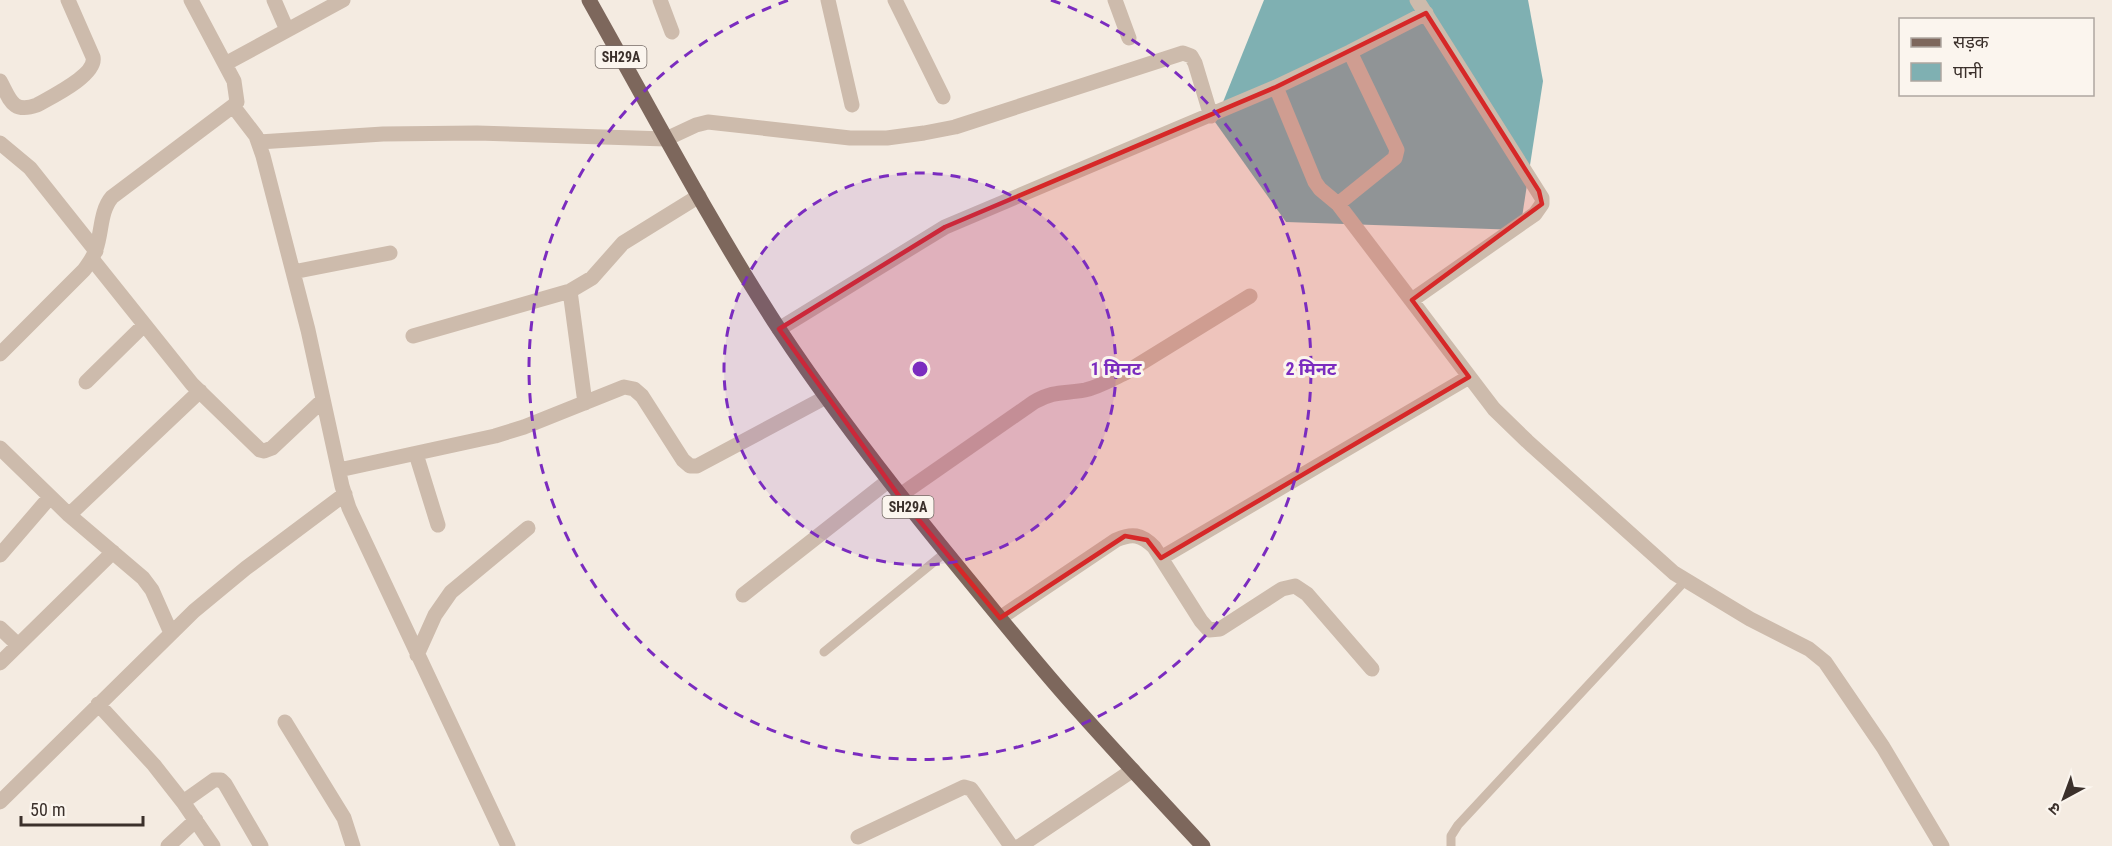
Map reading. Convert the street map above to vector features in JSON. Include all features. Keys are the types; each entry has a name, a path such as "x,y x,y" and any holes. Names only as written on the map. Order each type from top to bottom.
{"main road":[{"name":"SH29A","path":"590,0 699,196 779,329 826,397 899,496 1000,618 1077,709 1203,846"}],"street":[{"path":"0,81 12,103 22,109 36,105 87,73 94,63 93,57 68,0"},
{"path":"191,0 234,81 235,102 259,142 293,272 345,494 358,529 508,846"},
{"path":"274,0 287,30"},
{"path":"225,64 343,0"},
{"path":"660,0 672,32"},
{"path":"828,0 852,105"},
{"path":"895,0 943,97"},
{"path":"1115,0 1129,38"},
{"path":"779,329 945,227 1276,87 1350,52 1421,6 1539,190 1542,204 1535,214 1412,300"},
{"path":"259,142 383,134 664,135 708,122 850,138 887,138 955,126 1184,52 1191,56 1195,63 1211,116"},
{"path":"1338,204 1395,158 1397,150 1350,52"},
{"path":"1276,87 1315,182 1338,204 1494,409 1685,581 1809,650 1824,662 1883,747 1942,846"},
{"path":"0,354 84,270 94,255 105,207 112,197 235,102"},
{"path":"0,143 30,168 144,325 200,392 254,446 264,451 272,448 323,400"},
{"path":"413,336 570,291 592,278 623,243 699,196"},
{"path":"293,272 390,253"},
{"path":"570,291 585,403"},
{"path":"899,496 1034,402 1051,393 1082,390 1110,380 1250,296"},
{"path":"86,382 144,325"},
{"path":"1161,558 1470,376"},
{"path":"339,470 495,436 524,427 624,387 634,389 642,396 682,460 693,466 701,464 826,397"},
{"path":"69,515 200,392"},
{"path":"0,448 69,515 149,585 171,633"},
{"path":"416,454 438,525"},
{"path":"743,595 888,481"},
{"path":"0,802 194,611 246,568 345,494"},
{"path":"0,555 51,497"},
{"path":"417,655 438,609 451,592 528,528"},
{"path":"1000,618 1125,536 1140,536 1147,540 1161,558 1209,630 1220,629 1282,589 1295,586 1307,594 1372,669"},
{"path":"0,663 113,552"},
{"path":"0,628 18,645"},
{"path":"98,704 154,765 213,846"},
{"path":"285,722 344,818 353,846"},
{"path":"1020,846 1133,770"},
{"path":"183,802 214,780 220,780 225,784 261,846"},
{"path":"858,837 964,787 971,789 1011,846"},
{"path":"168,846 196,820"}],"lane":[{"path":"824,652 946,552"},
{"path":"1450,846 1451,836 1458,825 1685,581"}],"highlighted area":[{"path":"1426,13 1539,191 1542,204 1412,300 1469,377 1161,558 1147,540 1125,536 1000,618 899,496 779,329 945,227 1276,87"}],"water":[{"path":"1264,0 1528,0 1543,81 1520,230 1286,222 1215,122"}]}
